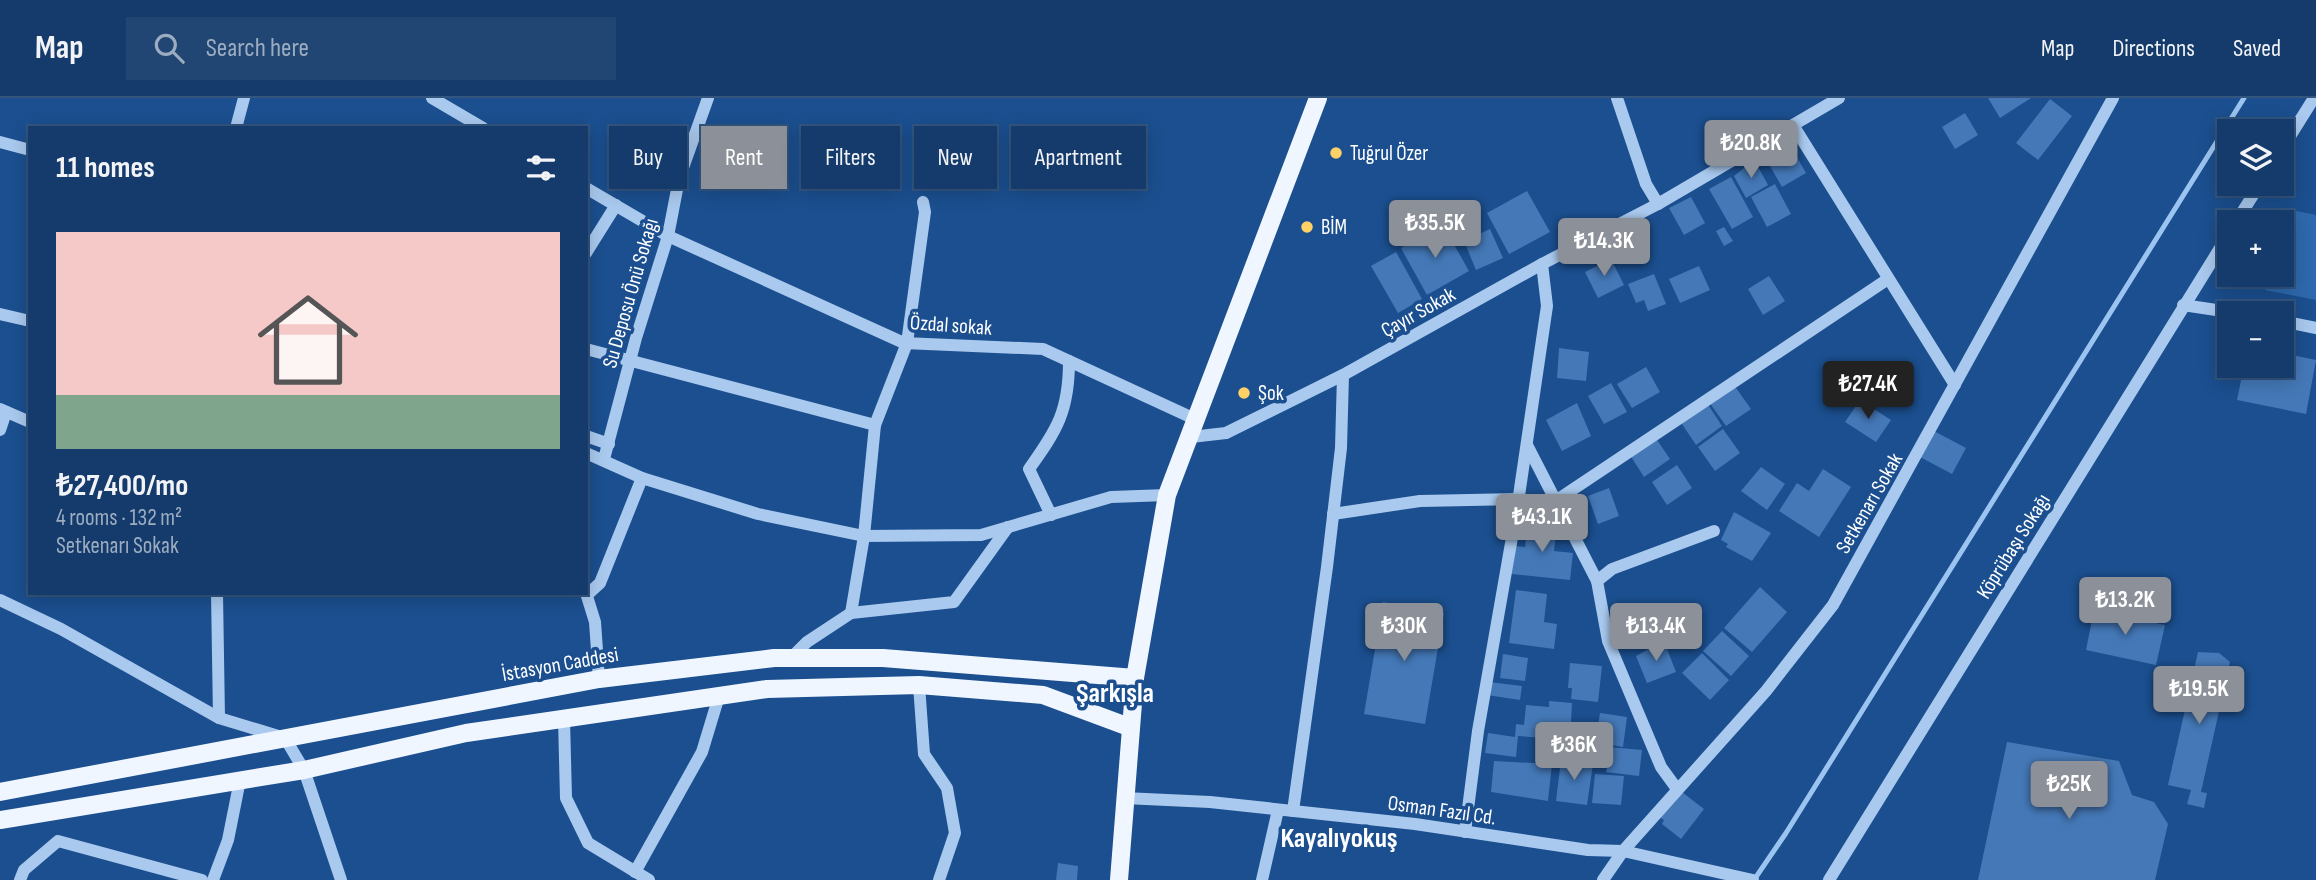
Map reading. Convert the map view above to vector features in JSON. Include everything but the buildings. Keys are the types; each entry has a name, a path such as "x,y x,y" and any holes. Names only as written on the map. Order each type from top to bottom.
{"main road":[{"path":"1119,880 1129,727 1135,678 1167,495 1318,98"},
{"name":"İstasyon Caddesi","path":"0,792 598,679 791,658 883,658 1135,678"},
{"path":"0,820 304,770 466,733 767,689 919,685 1043,695 1112,718 1129,727"}],"street":[{"path":"237,126 244,98"},
{"path":"432,98 480,126"},
{"name":"Su Deposu Önü Sokağı","path":"604,459 668,236 679,179 708,98"},
{"path":"1617,98 1622,122 1639,157 1646,184 1657,204"},
{"name":"Setkenarı Sokak","path":"1603,880 1623,851 1766,691 1833,605 2113,98"},
{"path":"2294,130 2314,98"},
{"name":"Çayır Sokak","path":"1194,429 1226,433 1343,375 1542,264 1657,204 1836,99"},
{"path":"1793,125 1955,385"},
{"path":"0,142 28,149"},
{"name":"Özdal sokak","path":"588,189 668,236 907,343 1043,349 1194,429"},
{"path":"852,613 864,536 875,425 907,343 925,212 923,202"},
{"path":"588,250 616,205"},
{"name":"Köprübaşı Sokağı","path":"1829,880 2217,252"},
{"path":"1465,832 1478,731 1519,499 1547,306 1542,264"},
{"path":"1554,502 1888,279"},
{"path":"2183,305 2217,310"},
{"path":"0,314 28,321"},
{"path":"2294,323 2316,328"},
{"path":"588,350 875,425"},
{"path":"1051,514 1029,469 1058,428 1069,388 1069,361"},
{"path":"1293,811 1333,514 1340,448 1343,375"},
{"path":"0,430 3,411 28,421"},
{"path":"588,437 609,444"},
{"path":"1527,445 1597,581 1608,641 1661,766 1677,789"},
{"path":"588,454 642,478 758,514 864,536 981,535 1111,497 1167,495"},
{"path":"588,592 600,583 642,478"},
{"path":"1333,514 1420,501 1519,499"},
{"path":"791,658 807,642 852,613 954,602 1008,527"},
{"path":"1597,581 1612,569 1714,531"},
{"path":"217,595 219,718"},
{"path":"588,595 596,622 598,679"},
{"path":"0,600 61,629 219,718 285,738 304,770 341,880"},
{"path":"919,685 924,754 947,788 955,833 939,880"},
{"path":"635,872 702,752 719,696"},
{"path":"564,719 566,798 588,843 649,880"},
{"path":"213,880 228,840 240,780"},
{"name":"Osman Fazıl Cd.","path":"1124,798 1210,802 1465,832 1588,850 1623,851 1753,880"},
{"path":"1262,880 1278,810"},
{"path":"20,880 24,870 58,841 202,880"}],"shaded area":[{"path":"2294,210 2316,215 2316,300 2265,290 2266,287 2294,287"}],"waterway":[{"path":"1754,880 1786,833 2244,98"}],"place":[{"name":"Tuğrul Özer","path":"1336,153"},
{"name":"BİM","path":"1307,227"},
{"name":"Şok","path":"1244,393"}],"district":[{"name":"Şarkışla","path":"1115,692"},
{"name":"Kayalıyokuş","path":"1339,837"}]}
